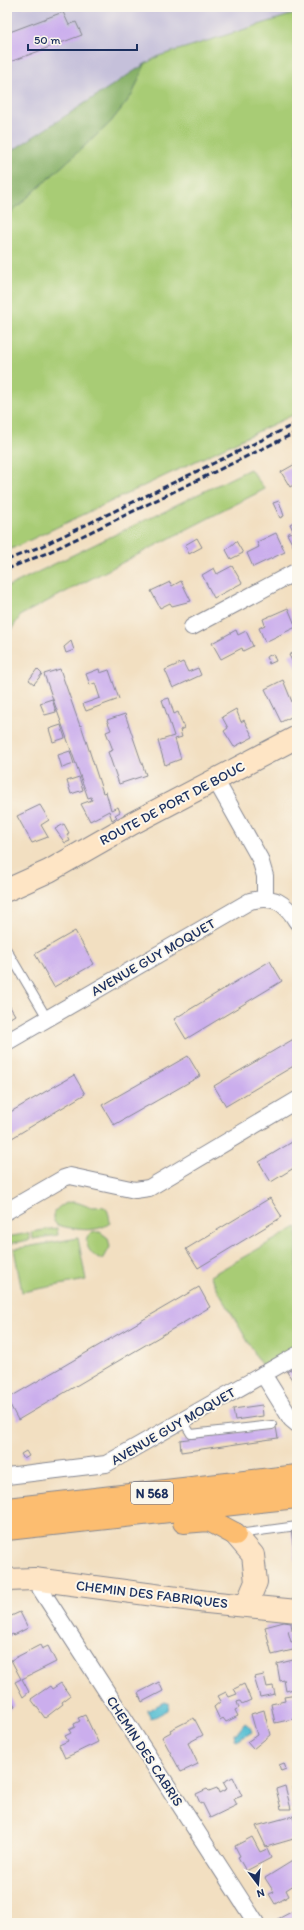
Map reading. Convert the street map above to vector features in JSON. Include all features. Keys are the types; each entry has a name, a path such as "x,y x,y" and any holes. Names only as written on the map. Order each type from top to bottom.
{"highway":[{"name":"N 568","path":"7,1509 297,1476"},
{"name":"N 568","path":"14,1528 297,1497"},
{"path":"61,1523 149,1525 210,1520 235,1534"}],"main road":[{"name":"ROUTE DE PORT DE BOUC","path":"7,890 49,871 215,779 297,737"},
{"name":"ROUTE DE PORT DE BOUC","path":"7,902 49,871"},
{"path":"235,1534 253,1555 256,1582 246,1606"},
{"name":"CHEMIN DES FABRIQUES","path":"7,1580 34,1579 297,1612"}],"street":[{"path":"192,627 297,571"},
{"path":"215,779 260,859 265,876 265,898 280,902 286,906 297,922"},
{"name":"AVENUE GUY MOQUET","path":"7,1042 243,904 265,898"},
{"path":"7,1211 70,1176 135,1190 149,1188 297,1100"},
{"name":"AVENUE GUY MOQUET","path":"7,1476 106,1464 297,1355"},
{"path":"263,1374 291,1419 297,1424"},
{"name":"CHEMIN DES CABRIS","path":"34,1579 256,1923"}],"lane":[{"path":"7,950 47,1018"},
{"path":"182,1421 191,1434 272,1425"},
{"path":"235,1534 297,1526"}],"shaded area":[{"path":"7,7 297,7 297,13 159,56 7,154"}],"green space":[{"path":"297,13 297,413 7,551 7,216 110,123 132,95 145,64 159,56"},
{"path":"145,64 132,95 110,123 7,216 7,154"},
{"path":"250,469 265,489 21,615 7,636 7,587"},
{"path":"71,1202 91,1207 105,1208 109,1215 110,1223 98,1229 91,1230 57,1225 53,1217 54,1213 59,1207"},
{"path":"297,1227 297,1348 263,1368 210,1276"},
{"path":"57,1228 58,1235 33,1239 31,1232"},
{"path":"100,1232 108,1238 110,1247 104,1258 99,1259 94,1256 86,1242 89,1235"},
{"path":"29,1233 30,1240 7,1244 7,1237"},
{"path":"78,1238 86,1280 22,1292 14,1249"}],"water":[{"path":"164,1702 169,1704 168,1710 151,1719 147,1711"},
{"path":"245,1723 250,1727 252,1732 237,1741 234,1733 237,1733"}],"building":[{"path":"63,12 69,25 76,22 82,35 7,63 7,33"},
{"path":"297,463 297,483 290,487 281,472"},
{"path":"279,501 284,516 280,518 273,503"},
{"path":"297,520 297,539 290,524"},
{"path":"291,532 297,544 297,553 287,534"},
{"path":"276,533 285,552 253,567 247,553 259,547 257,542"},
{"path":"197,538 202,547 189,554 185,545"},
{"path":"236,541 243,553 231,559 226,550"},
{"path":"232,566 242,583 214,598 202,575 214,568 217,574"},
{"path":"181,581 191,601 172,606 170,603 160,608 151,591 170,582 172,586"},
{"path":"288,608 296,627 265,642 259,628 265,625 263,619"},
{"path":"236,630 238,635 246,631 253,646 243,651 242,648 221,659 212,643"},
{"path":"71,641 74,650 66,653 64,647"},
{"path":"297,651 297,670 289,655"},
{"path":"273,654 276,661 269,664 266,657"},
{"path":"183,662 188,672 198,668 201,675 173,688 165,670"},
{"path":"37,669 42,674 34,684 29,680"},
{"path":"60,669 80,726 81,725 103,793 106,792 111,810 118,807 120,812 115,815 117,817 112,820 109,811 90,821 81,804 92,800 91,797 88,798 44,674"},
{"path":"99,669 100,673 109,670 119,699 86,711 83,704 100,698 95,683 90,685 86,674"},
{"path":"283,680 297,714 281,722 265,689"},
{"path":"169,698 174,714 178,712 184,728 180,730 182,737 175,739 181,759 165,765 158,741 174,736 162,700"},
{"path":"52,699 56,712 45,715 40,703"},
{"path":"236,709 241,722 244,720 253,737 234,747 224,731 228,728 222,717"},
{"path":"125,714 146,775 119,784 108,752 113,750 106,732 111,730 107,720"},
{"path":"61,725 65,738 53,742 49,729"},
{"path":"70,751 74,764 62,768 58,755"},
{"path":"79,777 83,790 71,794 67,781"},
{"path":"40,805 49,820 41,825 48,837 32,843 17,816"},
{"path":"64,824 69,833 67,834 70,841 65,843 55,829"},
{"path":"75,931 94,964 54,987 35,954"},
{"path":"270,961 282,981 186,1039 174,1019"},
{"path":"7,1002 15,1015 7,1020"},
{"path":"297,1037 297,1064 226,1106 214,1086"},
{"path":"188,1056 200,1076 114,1125 102,1105"},
{"path":"74,1075 85,1094 7,1141 7,1114"},
{"path":"297,1139 297,1166 271,1182 259,1162"},
{"path":"270,1198 282,1217 198,1268 186,1249"},
{"path":"199,1287 210,1307 18,1420 7,1399"},
{"path":"297,1366 297,1387 287,1372"},
{"path":"262,1405 263,1416 235,1420 233,1409"},
{"path":"276,1427 278,1438 181,1452 180,1440"},
{"path":"26,1451 29,1456 24,1459 21,1454"},
{"path":"297,1528 297,1565 296,1565 291,1529"},
{"path":"20,1612 28,1628 7,1637 7,1618"},
{"path":"284,1622 291,1623 292,1630 288,1631 291,1642 295,1641 297,1649 272,1655 265,1627"},
{"path":"40,1645 42,1649 48,1646 56,1662 22,1679 29,1692 23,1697 15,1682 21,1679 11,1660"},
{"path":"297,1659 297,1688 286,1691 284,1680 280,1681 277,1664"},
{"path":"264,1675 267,1687 273,1686 275,1694 260,1697 254,1677"},
{"path":"159,1682 163,1691 142,1702 138,1693"},
{"path":"61,1683 70,1696 62,1702 63,1704 45,1718 31,1699 50,1686 52,1689"},
{"path":"244,1684 251,1700 242,1704 240,1701 237,1702 239,1708 235,1710 238,1716 226,1722 223,1718 220,1720 214,1707 221,1701 218,1696 226,1692 229,1697 237,1694 234,1689"},
{"path":"7,1691 15,1706 7,1711"},
{"path":"297,1695 297,1718 275,1723 271,1704 285,1701 284,1697"},
{"path":"264,1710 270,1735 253,1749 247,1742 257,1735 251,1714"},
{"path":"85,1715 98,1742 65,1758 59,1745 68,1741 65,1736 71,1733 69,1730 75,1727 74,1724 80,1721 78,1718"},
{"path":"194,1718 203,1735 188,1743 198,1764 181,1772 162,1737 171,1732 170,1730"},
{"path":"284,1763 286,1769 281,1771 279,1765"},
{"path":"233,1777 242,1796 234,1799 237,1805 210,1818 196,1794 207,1789 209,1791 217,1788 219,1793 227,1789 223,1782"},
{"path":"285,1786 291,1809 281,1809 276,1789"},
{"path":"297,1786 297,1799 296,1799 293,1787"},
{"path":"293,1816 295,1823 297,1823 297,1838 266,1847 256,1826"},
{"path":"252,1837 260,1852 267,1849 271,1858 246,1871 238,1857 240,1856 235,1846"},
{"path":"294,1860 297,1866 297,1883 286,1890 289,1896 275,1904 269,1894 274,1892 265,1878"},
{"path":"297,1909 297,1923 278,1923 276,1920"}],"railway":[{"path":"7,560 42,546 297,423"},
{"path":"7,569 47,553 297,432"}]}
